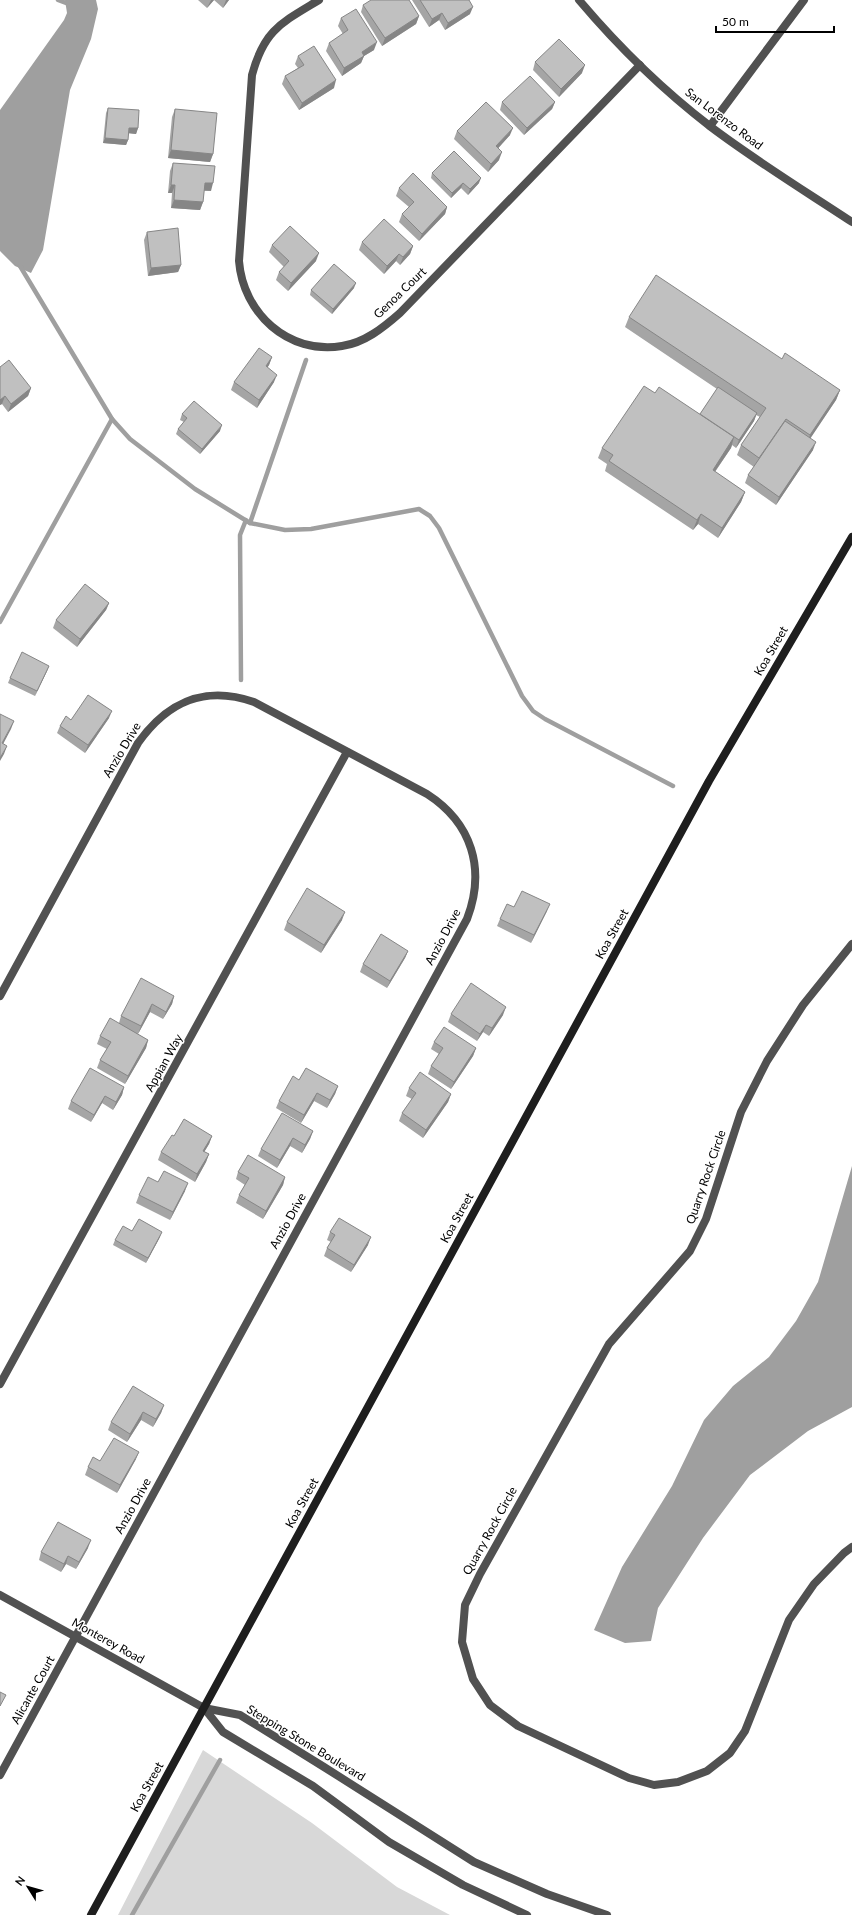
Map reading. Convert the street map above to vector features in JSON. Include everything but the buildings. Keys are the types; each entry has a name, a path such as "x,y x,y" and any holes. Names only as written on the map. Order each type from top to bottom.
{"main road":[{"name":"Koa Street","path":"91,1915 709,781 852,537"}],"street":[{"name":"Genoa Court","path":"319,0 279,25 265,40 256,61 252,75 239,261 244,290 266,322 289,338 314,346 342,346 356,343 370,336 390,322 640,65"},
{"name":"San Lorenzo Road","path":"579,0 596,20 640,65 710,126 852,222"},
{"path":"710,126 804,0"},
{"name":"Anzio Drive","path":"0,996 138,743 154,722 167,712 192,699 219,695 242,698 254,702 427,794 437,800 454,818 466,835 473,854 476,876 472,906 467,919 76,1637"},
{"name":"Appian Way","path":"0,1384 347,752"},
{"name":"Quarry Rock Circle","path":"852,944 803,1005 767,1061 741,1112 706,1219 690,1251 609,1344 484,1567 465,1605 462,1642 473,1679 490,1705 518,1726 629,1778 654,1785 678,1782 707,1771 730,1753 745,1732 789,1620 814,1584 844,1553 852,1547"},
{"name":"Monterey Road","path":"0,1595 204,1708"},
{"name":"Alicante Court","path":"0,1776 76,1637"},
{"path":"204,1708 223,1732 313,1786 389,1842 463,1885 527,1915"},
{"name":"Stepping Stone Boulevard","path":"204,1708 240,1715 474,1862 547,1894 607,1915"}],"shaded area":[{"path":"65,0 96,0 98,9 91,39 70,90 43,250 31,273 15,266 0,251 0,110 64,20 67,13"},
{"path":"852,1166 852,1407 808,1431 750,1475 703,1538 658,1608 651,1641 625,1643 594,1630 622,1567 672,1486 704,1420 733,1386 769,1357 796,1321 818,1282"},
{"path":"203,1750 312,1823 397,1887 450,1915 118,1915"}],"waterway":[{"path":"58,0 66,3"},
{"path":"20,266 112,419 130,439 195,489 250,523 285,530 311,529 419,509 430,516 439,528 522,696 533,711 545,719 673,786"},
{"path":"250,523 306,360"},
{"path":"0,622 112,419"},
{"path":"241,680 240,535 246,520"},
{"path":"132,1915 220,1760"}]}
